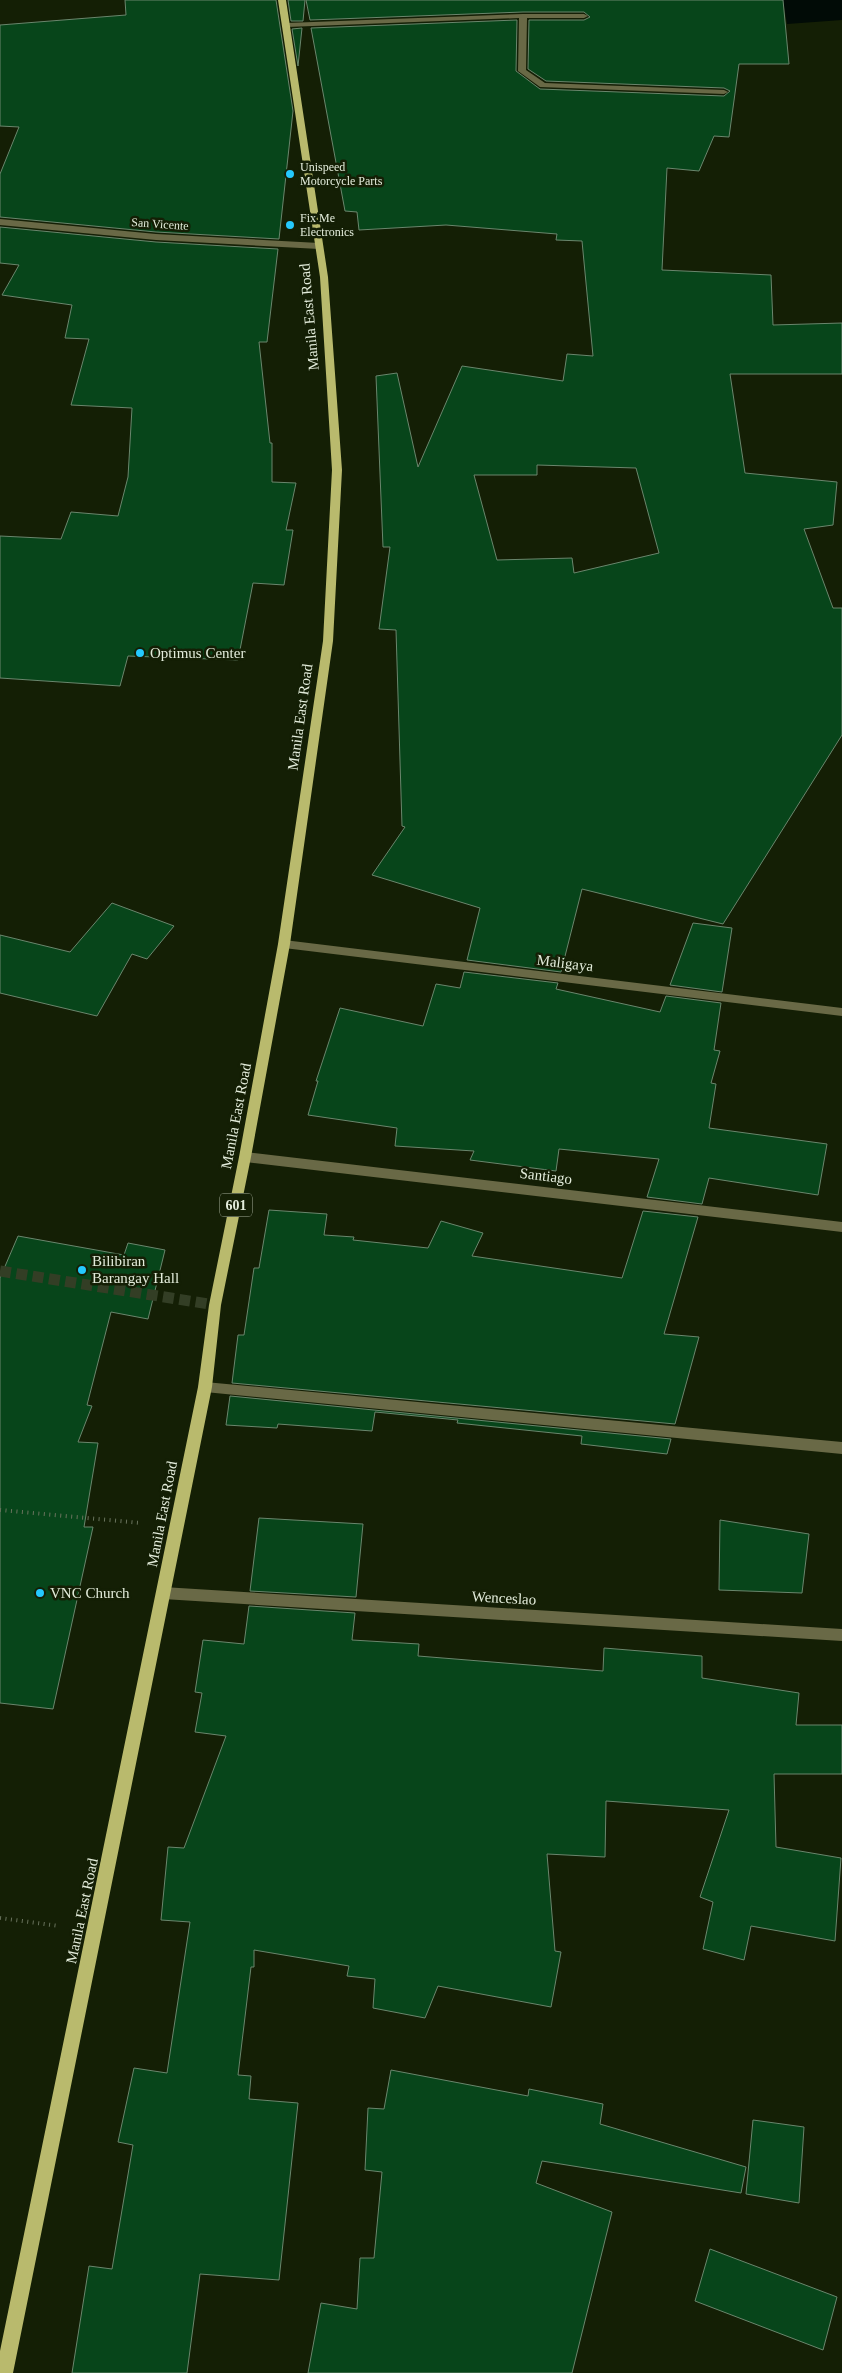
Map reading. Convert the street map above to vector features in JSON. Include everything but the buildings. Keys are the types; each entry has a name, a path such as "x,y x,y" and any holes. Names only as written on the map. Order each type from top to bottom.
{"main road":[{"name":"Manila East Road","path":"4,2373 205,1387 215,1305 246,1157 284,944 328,641 337,470 324,278 282,0"}],"street":[{"path":"287,25 523,16 584,16"},
{"path":"523,16 522,72 543,85 724,92"},
{"name":"San Vicente","path":"0,222 156,237 319,246"},
{"name":"Maligaya","path":"284,944 842,1012"},
{"name":"Santiago","path":"246,1157 842,1227"},
{"path":"205,1387 842,1448"},
{"name":"Wenceslao","path":"163,1593 842,1635"}],"path":[{"path":"0,1510 176,1526"},
{"path":"0,1918 94,1931"}],"shaded area":[{"path":"783,0 842,0 842,20 787,24"}],"tunnel":[{"path":"0,1271 215,1305"}],"place":[{"name":"Unispeed Motorcycle Parts","path":"290,174"},
{"name":"Fix Me Electronics","path":"290,225"},
{"name":"Optimus Center","path":"140,653"},
{"name":"Bilibiran Barangay Hall","path":"82,1270"},
{"name":"VNC Church","path":"40,1593"}]}
